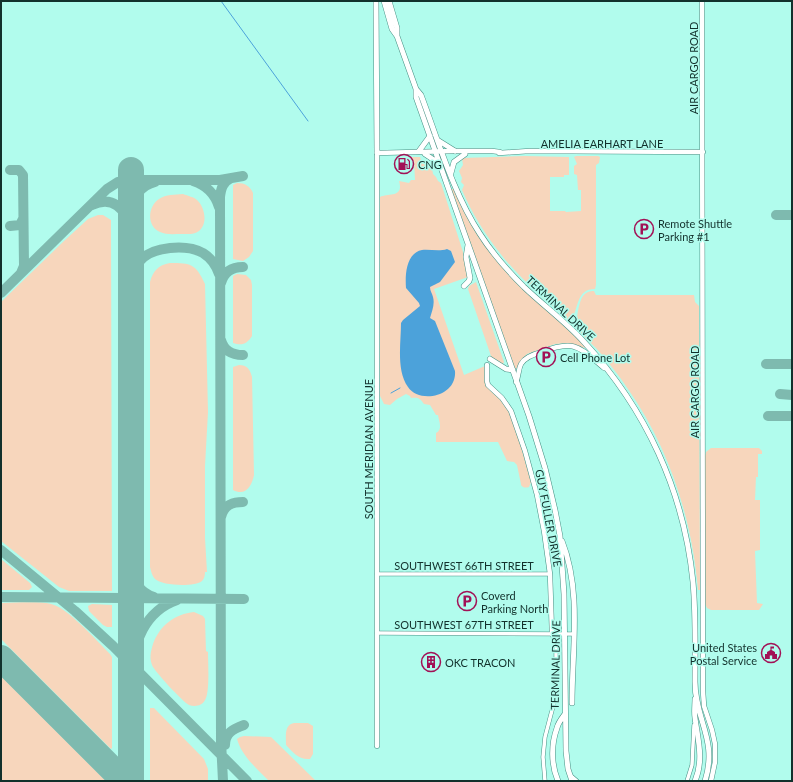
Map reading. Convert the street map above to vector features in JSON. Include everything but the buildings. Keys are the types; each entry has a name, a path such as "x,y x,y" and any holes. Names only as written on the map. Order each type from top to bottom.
{"main road":[{"path":"376,1 377,153"},
{"name":"TERMINAL DRIVE","path":"384,1 392,29 397,36 416,90 416,97 516,382 544,468 560,536 564,594 565,713 557,727 553,744 554,771 558,781"},
{"name":"TERMINAL DRIVE","path":"389,1 397,28 397,36"},
{"name":"TERMINAL DRIVE","path":"416,90 421,95 451,174 471,219 496,256 524,287 581,338 613,376 638,412 653,440 670,481 682,520 688,548 695,611 695,688 709,744 708,770 705,781"},
{"path":"419,151 430,136"},
{"path":"438,141 455,151"},
{"path":"425,154 440,164"},
{"path":"451,174 454,162 465,154"},
{"path":"464,286 470,278 466,257 468,244"},
{"path":"490,358 506,369 512,370"},
{"path":"560,536 566,551 572,581 574,634 572,703"},
{"path":"565,686 572,686"},
{"path":"695,688 695,716 701,756 695,781"},
{"path":"565,713 566,751 572,781"}],"street":[{"name":"AIR CARGO ROAD","path":"702,1 703,691 704,706 715,744 715,762 711,781"},
{"name":"AMELIA EARHART LANE","path":"377,153 419,151 500,152"},
{"name":"AMELIA EARHART LANE","path":"405,152 425,154 436,152"},
{"name":"AMELIA EARHART LANE","path":"443,152 465,154 500,152 703,152"},
{"name":"SOUTH MERIDIAN AVENUE","path":"377,153 377,746"},
{"path":"516,382 519,376 519,368 526,358 558,346 569,345 584,351 613,376"},
{"name":"GUY FULLER DRIVE","path":"487,365 487,382 505,401 511,411 525,450 537,495 550,574 552,634 556,645 556,695 545,737 543,757 545,781"},
{"name":"SOUTHWEST 66TH STREET","path":"377,574 550,574"},
{"name":"SOUTHWEST 67TH STREET","path":"377,634 574,634"},
{"path":"687,781 692,764 695,716"},
{"path":"570,775 577,781"}],"shaded area":[{"path":"525,156 569,157 569,175 564,175 564,177 550,177 550,211 566,212 581,211 581,190 578,190 577,175 574,174 574,166 577,164 574,157 600,157 599,163 596,165 596,285 595,289 584,292 581,296 571,321 569,321 533,289 508,263 482,228 462,190 464,185 461,182 462,178 459,171 463,165 462,158"},
{"path":"399,157 420,157 422,163 432,168 433,174 441,183 463,252 468,277 434,289 464,375 485,366 485,385 500,399 509,411 531,482 529,487 525,488 521,485 517,465 514,462 507,461 498,442 436,442 436,433 440,427 440,423 438,415 436,415 430,405 424,404 419,398 411,398 406,394 390,405 384,404 380,396 380,197 398,192 400,186 399,181 409,183 411,180 415,180 414,161 399,160"},
{"path":"237,183 247,185 253,193 253,251 249,257 243,261 233,259 233,185"},
{"path":"451,189 456,192 466,215 481,240 586,347 585,348 568,343 555,344 527,354 515,369"},
{"path":"183,194 193,197 200,203 204,211 204,224 202,228 193,234 165,234 155,229 152,225 150,216 155,202 165,196"},
{"path":"98,215 103,215 111,220 112,591 69,591 59,587 1,541 1,302 88,219"},
{"path":"170,263 183,263 192,266 199,272 205,284 208,412 205,466 205,538 207,572 205,572 202,581 186,585 164,583 155,579 150,567 150,282 159,267"},
{"path":"237,274 246,275 251,280 252,285 252,336 246,343 242,344 233,343 233,276"},
{"path":"476,282 504,362 503,364 491,356 468,289 469,286"},
{"path":"594,291 596,295 694,295 695,302 699,306 700,590 698,590 695,563 684,510 667,460 643,412 628,389 596,348 578,328 577,317 582,299 587,293"},
{"path":"239,365 248,368 252,377 254,475 252,483 248,489 241,492 233,490 233,367"},
{"path":"711,448 759,448 762,451 762,454 758,454 758,477 756,477 755,500 760,500 760,550 755,551 757,603 763,604 759,610 711,610 707,608 705,604 705,456 706,452"},
{"path":"1,559 30,583 32,587 29,590 1,590"},
{"path":"26,602 58,606 82,625 110,654 112,657 111,749 1,639 1,603"},
{"path":"92,604 112,605 112,627 103,625 89,611 88,606"},
{"path":"194,612 203,616 205,619 206,651 208,652 208,691 204,702 198,706 189,705 175,693 154,668 150,657 156,637 164,626 181,615"},
{"path":"1,676 106,781 1,781"},
{"path":"150,708 154,708 204,759 208,769 208,781 150,781"},
{"path":"294,723 308,723 313,726 313,754 310,759 299,757 286,745 287,728"},
{"path":"244,736 271,737 316,781 269,781 250,762 242,751 237,739"}],"water":[{"path":"447,249 451,251 455,262 440,282 430,287 434,302 430,318 435,321 455,371 454,380 450,387 444,392 428,396 420,395 413,392 408,387 404,380 401,365 401,323 420,306 406,288 406,271 410,260 417,252 422,250"}],"waterway":[{"path":"221,1 308,121"},
{"path":"391,393 400,388"}],"taxiway":[{"path":"10,170 19,170 23,175 24,266 21,273"},
{"path":"1,293 107,189 118,182 131,180 220,180 243,176"},
{"path":"223,781 221,741 220,197 223,186 226,181 231,178"},
{"path":"193,181 202,185 209,191 215,198 219,207"},
{"path":"131,212 133,202 141,189 155,182"},
{"path":"92,205 99,202 112,203 122,210 131,228"},
{"path":"776,215 792,215"},
{"path":"10,226 20,225 23,219"},
{"path":"131,296 132,283 137,265 145,256 153,252 170,248 188,248 196,250 203,253 213,262 219,274"},
{"path":"221,283 226,273 232,269 243,267"},
{"path":"221,340 226,350 235,354 243,355"},
{"path":"766,364 792,364"},
{"path":"780,394 792,395"},
{"path":"768,416 792,416"},
{"path":"221,517 226,507 235,503 243,502"},
{"path":"1,550 75,611 113,646 247,781"},
{"path":"131,566 140,589 154,597"},
{"path":"1,597 244,599"},
{"path":"131,674 132,662 138,640 149,620 166,605 177,600"},
{"path":"225,745 228,734 236,728 244,725"}],"runway":[{"path":"131,170 131,781"},
{"path":"1,658 124,781"}],"place":[{"name":"CNG","path":"404,164"},
{"name":"Remote Shuttle Parking #1","path":"644,229"},
{"name":"Cell Phone Lot","path":"546,357"},
{"name":"Coverd Parking North","path":"467,601"},
{"name":"United States Postal Service","path":"771,653"},
{"name":"OKC TRACON","path":"431,662"}]}
